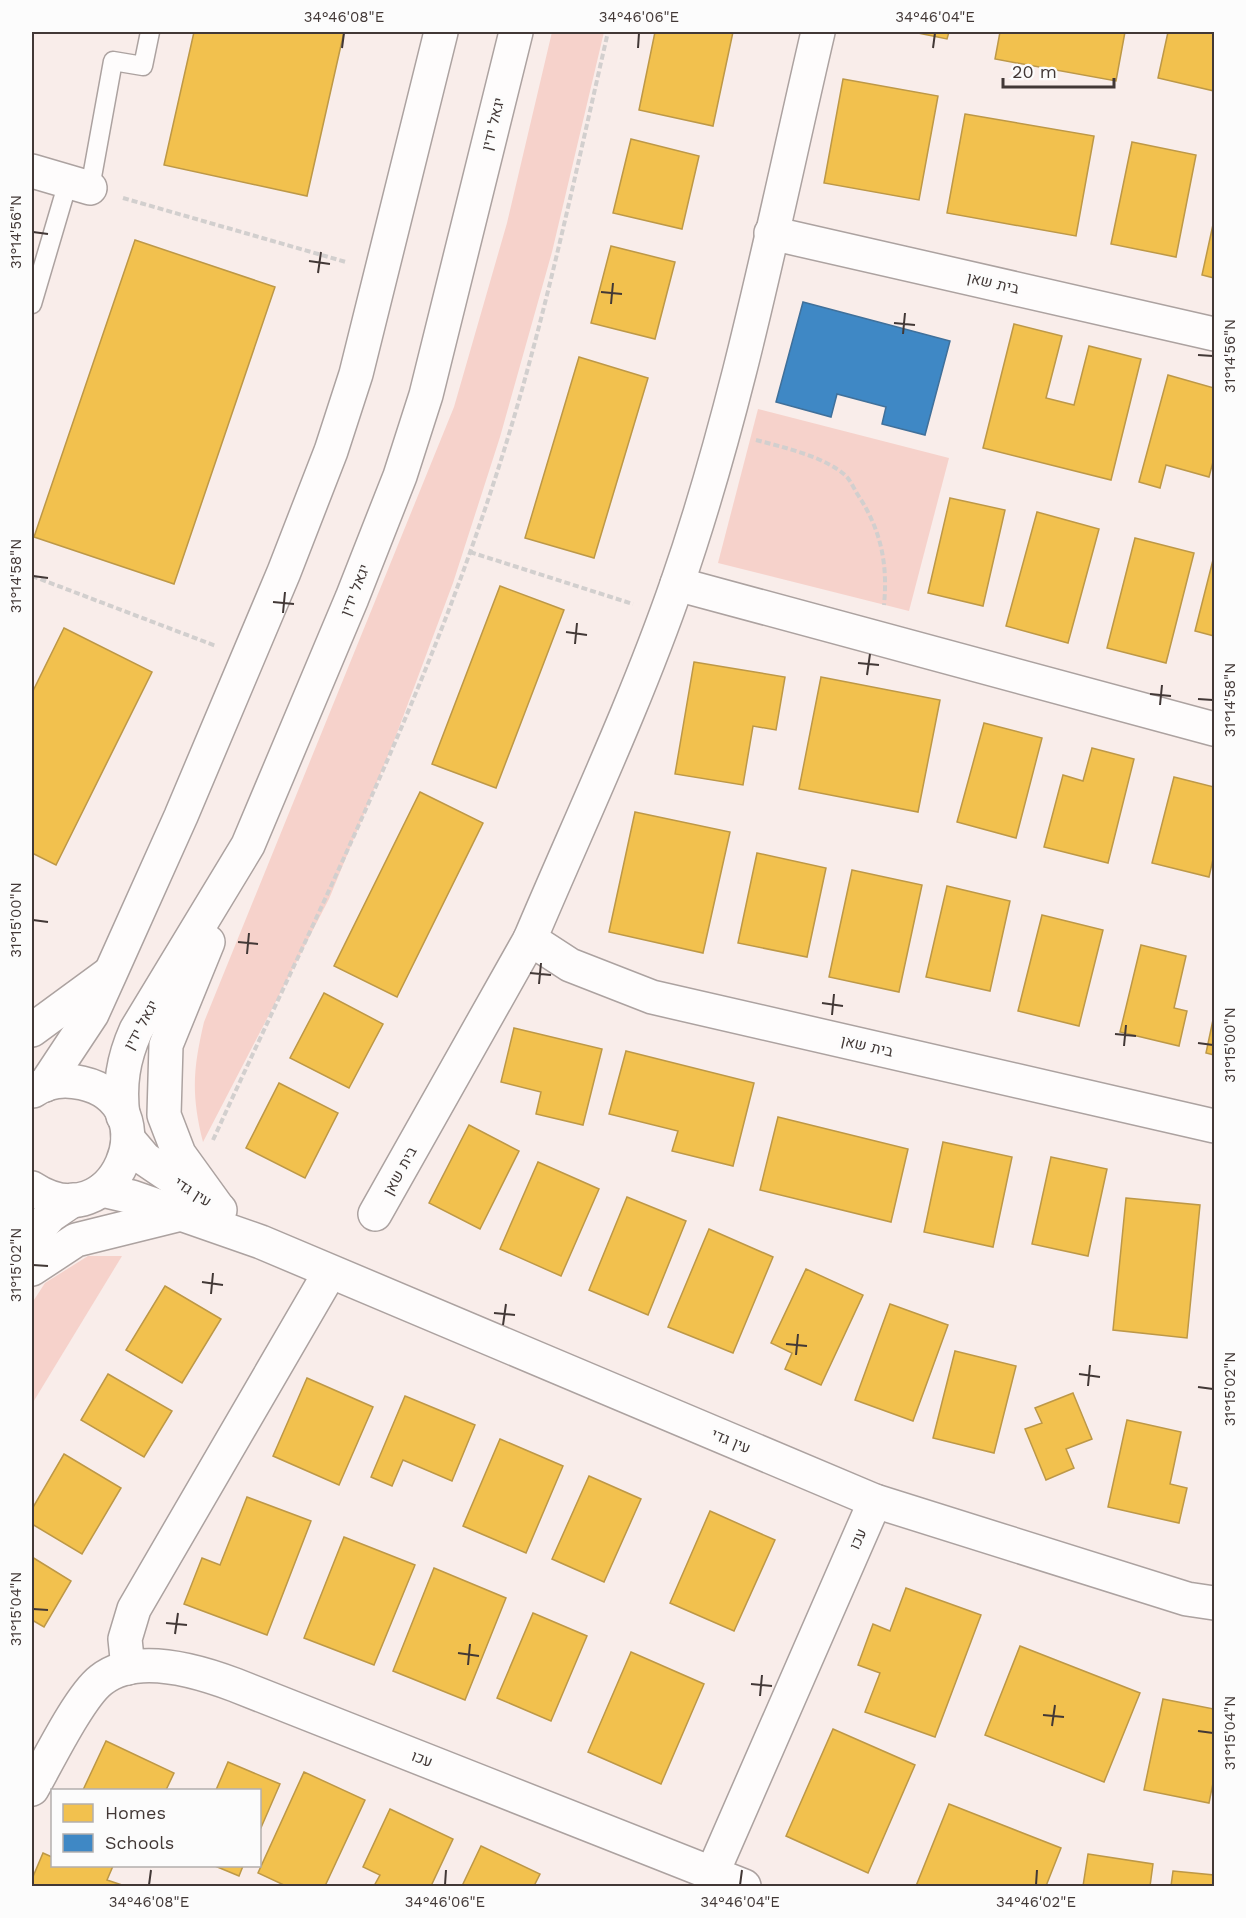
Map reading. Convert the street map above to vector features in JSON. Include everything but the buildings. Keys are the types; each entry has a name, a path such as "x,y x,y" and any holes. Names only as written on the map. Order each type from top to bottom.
{"street":[{"path":"38,1089 92,1014 182,816 331,451 356,374 441,32"},
{"name":"יגאל ידין","path":"88,1195 122,1168 126,1127 120,1093 125,1055 136,1030 248,845 352,598 400,476 426,394 516,32"},
{"name":"בית שאן","path":"375,1214 530,939 593,797 677,584 725,431 818,32"},
{"path":"32,171 79,185"},
{"name":"בית שאן","path":"771,233 1215,334"},
{"path":"677,584 1215,729"},
{"path":"218,1208 179,1154 164,1115 166,1045 248,845"},
{"name":"בית שאן","path":"530,939 570,965 652,997 1215,1126"},
{"path":"32,1030 111,972"},
{"name":"עין גדי","path":"38,1089 59,1081 90,1084 115,1102 126,1127 145,1159 218,1208 261,1242"},
{"name":"עין גדי","path":"32,1188 54,1199 88,1195 181,1214 261,1242 874,1501 1187,1599 1215,1603"},
{"path":"32,1236 51,1215 88,1195"},
{"path":"32,1269 76,1240 181,1214"},
{"path":"128,1668 125,1639 134,1609 330,1272"},
{"name":"עכו","path":"712,1874 874,1501"},
{"name":"עכו","path":"32,1790 85,1698 101,1679 128,1668 166,1666 199,1672 744,1887"}],"lane":[{"path":"32,304 38,257 79,185 113,61 143,66 150,32"}],"path":[{"path":"196,1178 381,778 449,612 532,359 608,32"},
{"path":"79,185 381,272"},
{"path":"725,431 808,454 846,476 865,506 882,542 886,579 882,616 874,637"},
{"path":"470,552 665,615"},
{"path":"32,576 248,658"}],"shaded area":[{"path":"552,32 604,32 552,252 500,437 453,583 394,741 329,899 203,1142 195,1082 204,1022 454,407 507,223"},
{"path":"758,409 949,458 909,611 718,563"},
{"path":"88,1256 122,1256 32,1404 32,1303 45,1283"}]}
